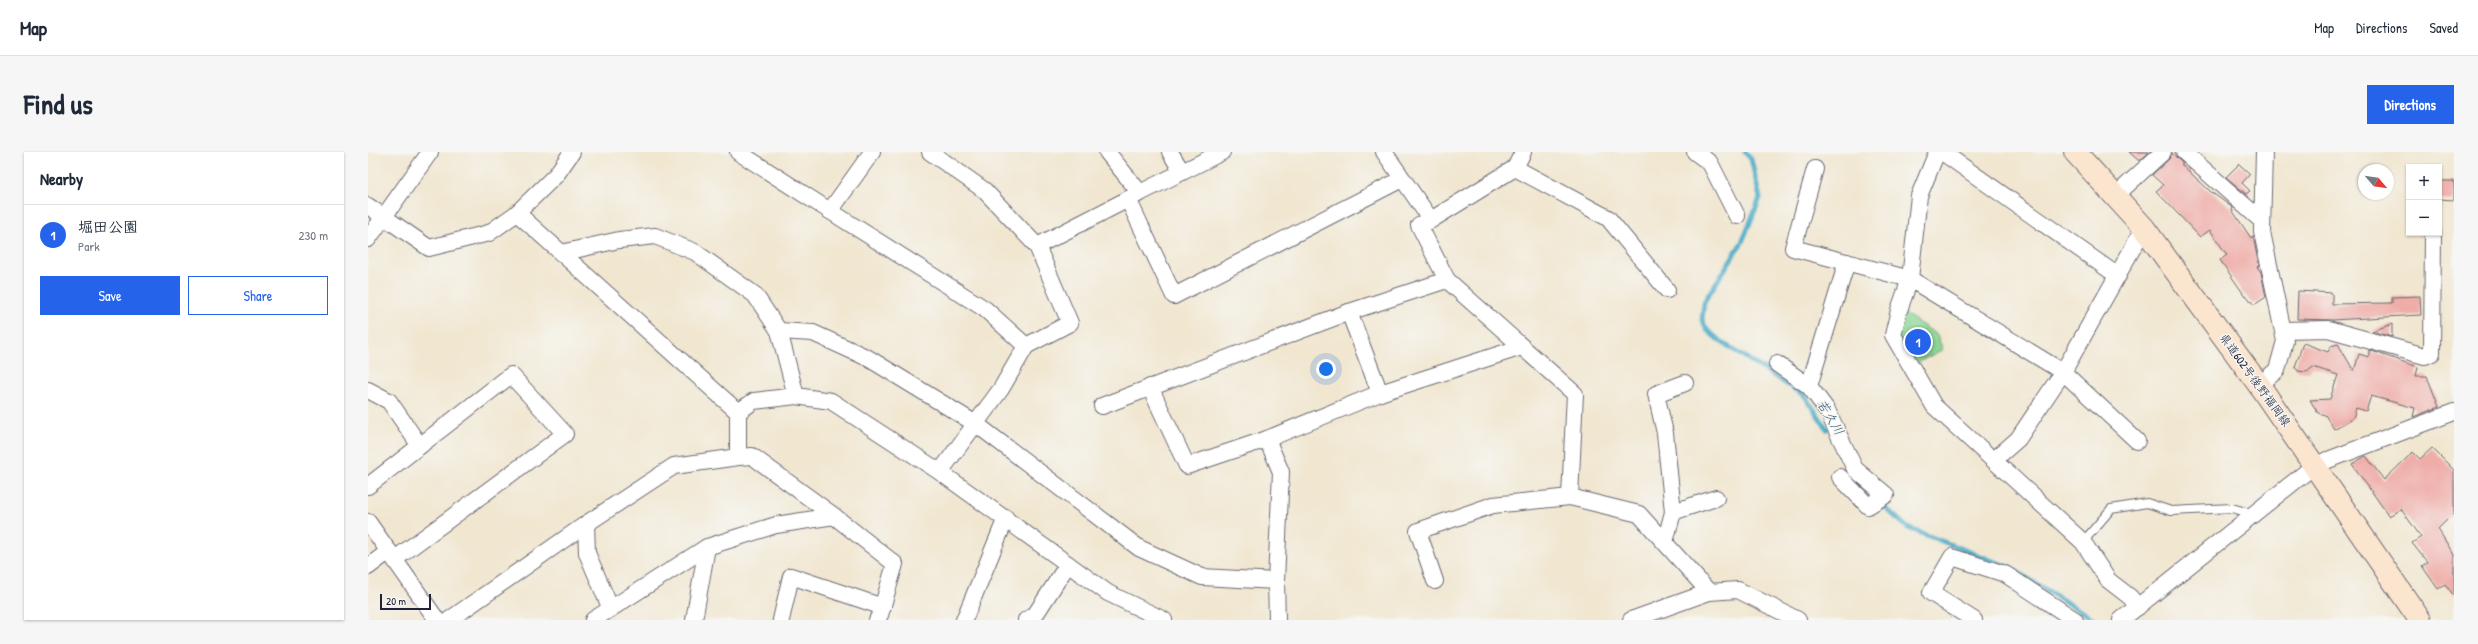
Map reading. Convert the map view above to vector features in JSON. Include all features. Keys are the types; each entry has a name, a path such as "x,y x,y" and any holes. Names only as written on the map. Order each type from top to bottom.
{"main road":[{"name":"県道602号後野福岡線","path":"2075,152 2144,228 2259,385 2420,620"}],"street":[{"path":"368,239 430,152"},
{"path":"368,206 429,248 489,233 517,213 556,175 572,152"},
{"path":"738,152 985,309 1026,346"},
{"path":"830,211 872,152"},
{"path":"930,152 984,190 1037,246 1070,324 1026,346 1001,389 940,472"},
{"path":"1107,152 1134,196 1174,296 1402,179"},
{"path":"1170,152 1182,172"},
{"path":"1037,246 1222,152"},
{"path":"1384,152 1431,220"},
{"path":"1523,152 1515,168 1431,220 1419,225 1447,280 1575,394 1570,497"},
{"path":"1695,152 1710,164 1737,216"},
{"path":"1937,152 1919,196 1910,279 1899,310 1893,335 1934,406 2083,542 2108,580 2130,597 2138,606"},
{"path":"1942,152 2118,276"},
{"path":"2115,196 2163,152"},
{"path":"2184,152 2262,221"},
{"path":"2259,385 2277,370 2285,341 2262,232 2264,152"},
{"path":"1515,168 1608,218 1667,290"},
{"path":"1815,169 1792,248 1910,279 2063,372 2137,441"},
{"path":"517,213 738,412 738,457"},
{"path":"1994,460 2018,439 2063,372 2144,228"},
{"path":"560,253 619,240 655,236 695,252 755,295 779,331 796,396"},
{"path":"2283,330 2328,329 2425,356 2432,353 2433,236"},
{"path":"1809,386 1847,262"},
{"path":"1102,406 1349,312 1447,280"},
{"path":"1349,312 1380,393"},
{"path":"779,331 813,333 868,358 976,424 1139,548 1202,577 1276,581"},
{"path":"1150,387 1187,466 1267,439 1380,393 1522,347"},
{"path":"1777,364 1809,386 1827,410 1855,469 1886,495 1868,506 1840,477"},
{"path":"368,486 511,375 565,434 392,555 368,567"},
{"path":"1665,542 1673,512 1665,433 1656,394 1685,383"},
{"path":"368,390 389,401 420,446"},
{"path":"738,412 754,401 796,396 831,401 940,472 1006,518 1108,593 1164,620"},
{"path":"2124,619 2138,606 2315,465 2454,412"},
{"path":"1267,439 1281,472 1276,581 1277,620"},
{"path":"449,620 586,524 674,466 752,456 834,516 895,564 880,613 791,576 780,620"},
{"path":"1435,581 1418,531 1493,505 1570,497 1640,514 1710,592"},
{"path":"1673,512 1716,498"},
{"path":"593,620 610,607 706,547 776,525 834,516"},
{"path":"964,620 1006,518"},
{"path":"368,522 437,620"},
{"path":"586,524 587,553 610,607"},
{"path":"694,620 706,547"},
{"path":"1974,620 1932,593 1952,557 2005,574 2075,620"},
{"path":"1026,620 1035,615 1068,564"},
{"path":"1631,620 1710,592 1738,590 1798,620"}],"lane":[{"path":"2083,542 2110,509 2147,503 2171,511 2232,508 2254,514"}],"green space":[{"path":"1899,310 1936,334 1943,349 1910,367 1893,335"}],"building":[{"path":"2129,152 2149,152 2139,161"},
{"path":"2172,153 2183,164 2181,164 2211,192 2233,208 2232,210 2251,238 2253,236 2259,266 2257,267 2261,272 2266,297 2254,305 2246,295 2245,296 2220,260 2227,255 2210,230 2200,237 2156,191 2163,185 2152,175 2169,159"},
{"path":"2239,164 2250,174 2242,183 2250,191 2246,194 2226,177"},
{"path":"2442,181 2454,181 2454,200 2442,199"},
{"path":"2298,291 2332,293 2332,304 2392,303 2392,297 2420,296 2421,315 2332,320 2297,319"},
{"path":"2392,324 2392,337 2372,331"},
{"path":"2303,343 2328,352 2331,346 2338,344 2354,371 2359,354 2369,357 2369,350 2418,367 2416,376 2427,376 2439,407 2413,417 2415,408 2371,396 2366,411 2356,408 2353,418 2334,429 2325,415 2318,413 2310,400 2330,399 2338,375 2313,367 2307,372 2298,371 2295,367"},
{"path":"2432,448 2454,470 2454,513 2438,529 2454,555 2454,596 2445,584 2438,589 2422,566 2427,562 2412,543 2421,537 2401,509 2389,516 2352,464 2366,456 2384,480 2413,452 2420,459"}],"waterway":[{"name":"若久川","path":"1745,152 1751,159 1760,198 1742,242 1704,302 1702,320 1707,330 1720,341 1805,396 1827,429"},
{"name":"若久川","path":"1850,472 1854,480 1908,528 2009,567 2095,620"}],"place":[{"name":"堀田公園","path":"1918,342"}]}
